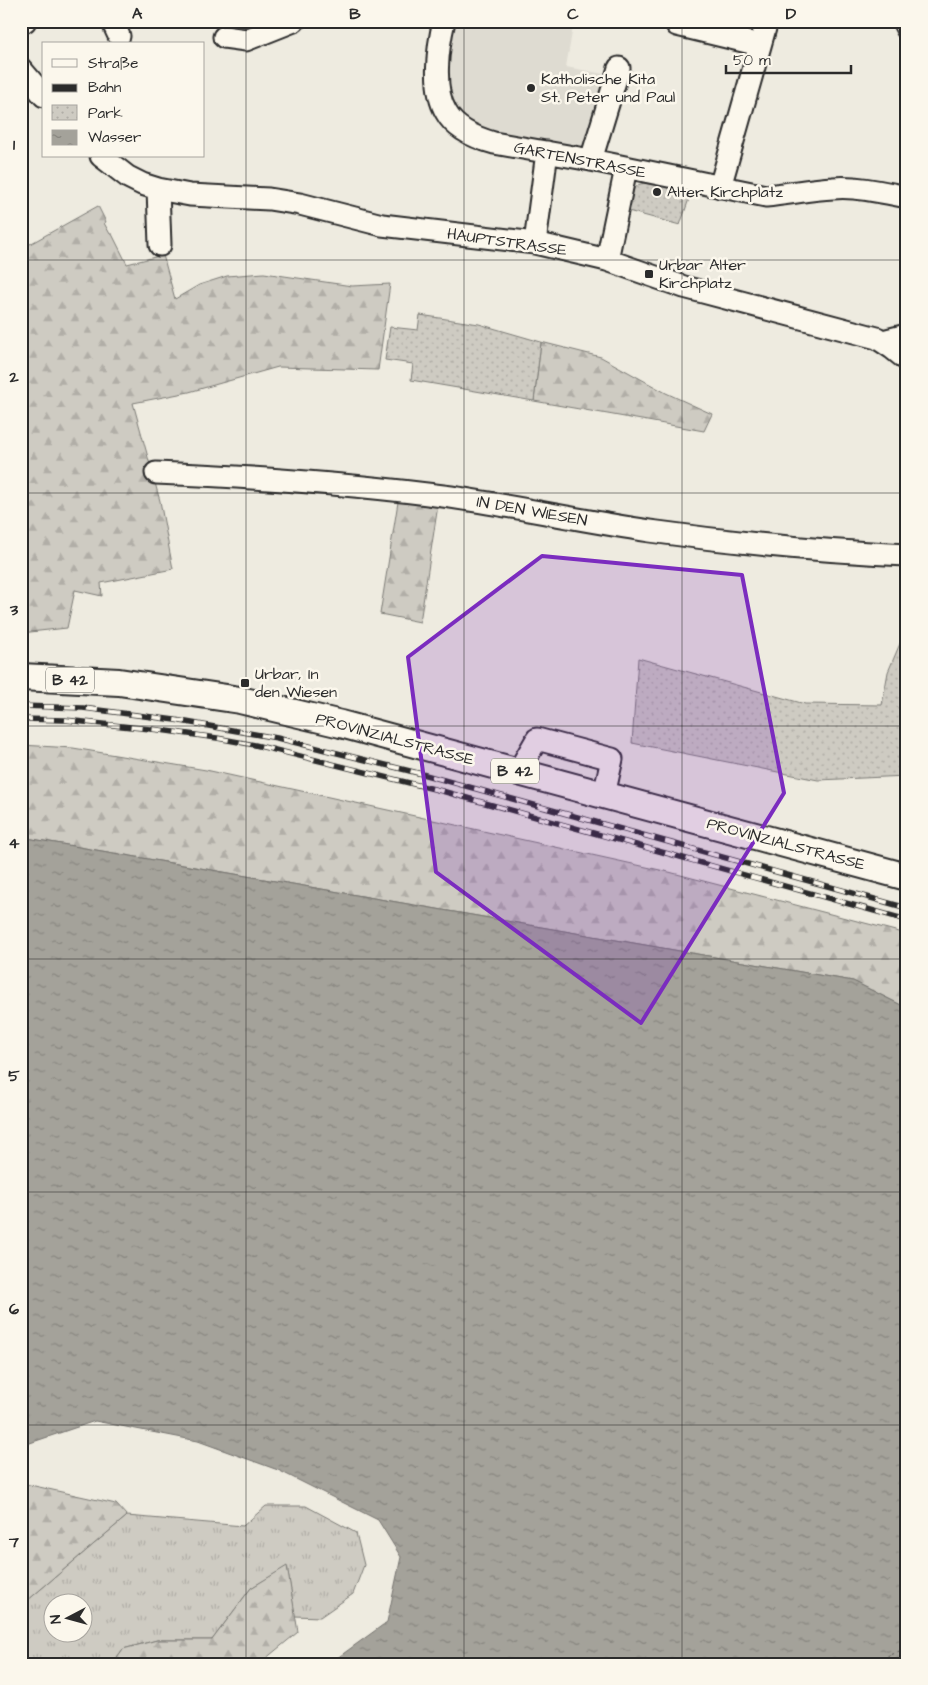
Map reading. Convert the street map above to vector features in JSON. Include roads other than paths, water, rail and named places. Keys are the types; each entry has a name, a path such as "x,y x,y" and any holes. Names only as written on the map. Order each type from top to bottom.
{"main road":[{"name":"PROVINZIALSTRASSE","path":"21,677 119,682 240,700 341,724 907,877"}],"street":[{"path":"21,23 25,21"},
{"path":"224,37 246,40 294,21"},
{"name":"GARTENSTRASSE","path":"444,21 438,58 439,86 442,102 446,113 464,130 479,138 494,143 591,160 766,196 858,188 907,197"},
{"path":"720,187 767,21"},
{"path":"903,21 907,29"},
{"path":"677,25 760,45"},
{"path":"591,160 619,68"},
{"path":"21,70 42,94"},
{"path":"535,243 547,152"},
{"name":"HAUPTSTRASSE","path":"104,158 128,177 158,189 190,195 268,199 300,204 382,225 535,243 607,260 684,288 883,341 907,360"},
{"path":"607,260 626,168"},
{"path":"158,189 160,246"},
{"path":"883,341 907,335"},
{"name":"IN DEN WIESEN","path":"156,473 243,476 397,491 452,498 648,531 743,543 907,555"},
{"path":"518,772 536,739 612,759 604,795"}],"water":[{"path":"21,837 853,981 907,1008 907,1664 329,1664 387,1622 401,1557 378,1520 278,1470 198,1441 95,1421 21,1446"}],"railway":[{"path":"21,706 83,708 175,720 277,738 422,774 907,908"},
{"path":"21,719 65,720 160,730 255,745 442,791 907,920"}],"place":[{"name":"Katholische Kita St. Peter und Paul","path":"531,88"},
{"name":"Alter Kirchplatz","path":"657,192"},
{"name":"Urbar Alter Kirchplatz","path":"649,274"},
{"name":"Urbar, In den Wiesen","path":"245,683"}]}
